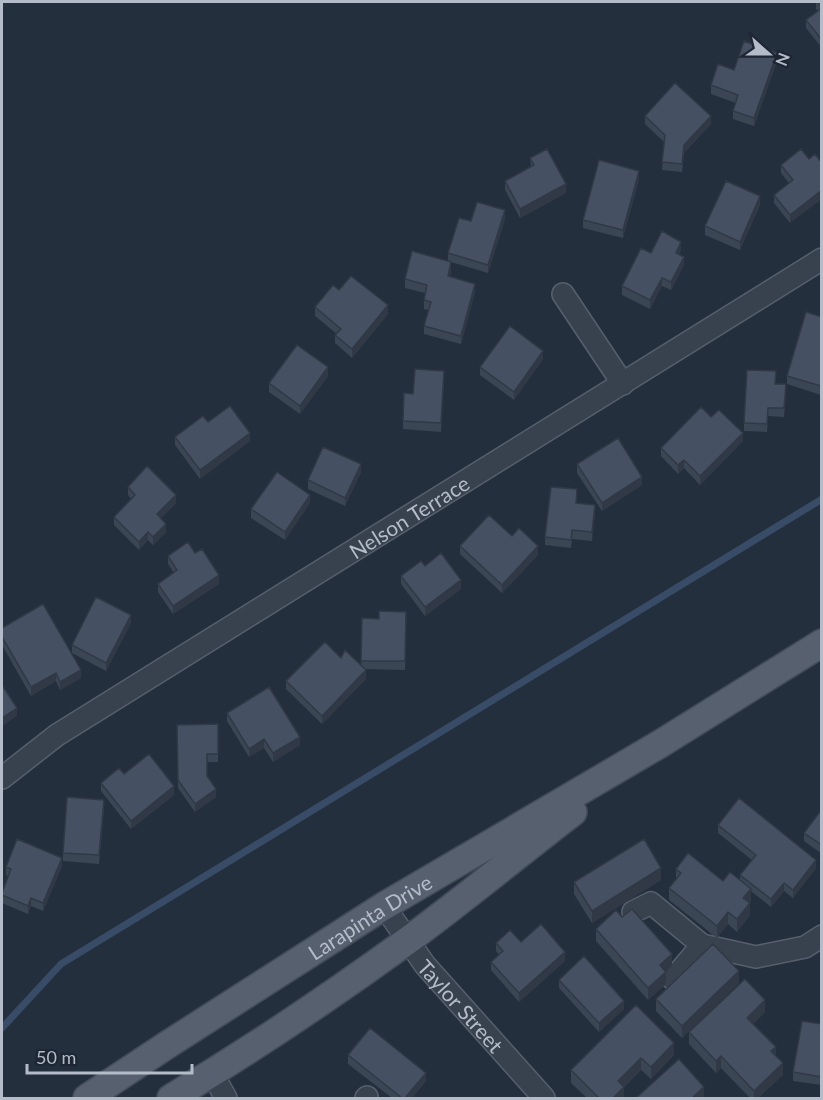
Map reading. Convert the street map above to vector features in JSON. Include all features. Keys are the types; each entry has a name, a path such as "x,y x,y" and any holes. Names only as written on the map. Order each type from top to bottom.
{"main road":[{"name":"Larapinta Drive","path":"87,1098 384,906 660,744 822,643"},
{"name":"Larapinta Drive","path":"171,1098 301,1014 407,941 660,744"}],"street":[{"name":"Nelson Terrace","path":"2,778 57,735 822,259"},
{"path":"562,294 623,384"},
{"path":"633,912 651,903 702,945 756,957 813,942"},
{"name":"Taylor Street","path":"384,906 425,965 544,1098"},
{"path":"673,979 702,945"},
{"path":"212,1073 226,1098"}],"building":[{"path":"822,8 822,40 806,20"},
{"path":"744,41 777,53 754,118 733,111 738,95 711,85 718,64 734,70"},
{"path":"675,83 711,116 684,145 682,164 662,162 665,135 645,116"},
{"path":"547,149 566,184 520,209 505,181 534,165 530,158"},
{"path":"801,149 809,159 815,154 822,163 822,190 790,215 774,195 793,180 781,165"},
{"path":"599,160 639,171 623,230 583,220"},
{"path":"726,181 760,196 740,242 705,226"},
{"path":"477,202 505,210 488,265 448,253 459,218 471,221"},
{"path":"662,231 681,242 676,253 684,257 671,282 662,278 650,300 622,286 641,248 651,253"},
{"path":"412,251 451,262 448,276 475,284 461,336 424,326 431,302 424,300 427,285 405,279"},
{"path":"351,276 388,305 352,349 335,335 341,329 315,307 333,285 339,290"},
{"path":"806,312 822,317 821,386 787,376"},
{"path":"510,326 543,351 514,392 480,367"},
{"path":"297,345 328,367 300,406 269,383"},
{"path":"415,369 444,371 441,423 403,421 404,393 413,394"},
{"path":"747,370 776,371 775,384 786,384 784,408 768,408 767,424 744,423"},
{"path":"230,406 250,433 200,470 175,437 203,416 208,422"},
{"path":"701,407 711,417 719,410 743,433 700,476 684,460 678,465 661,448"},
{"path":"618,438 642,477 602,503 577,464"},
{"path":"323,447 361,464 345,498 308,480"},
{"path":"147,466 176,495 157,514 166,524 153,537 148,532 139,542 114,517 135,495 128,487"},
{"path":"277,472 310,495 285,532 251,509"},
{"path":"551,487 577,489 576,503 595,505 592,532 572,530 571,540 545,537"},
{"path":"489,515 512,536 519,528 538,546 502,585 460,546"},
{"path":"188,542 195,553 202,549 219,575 173,606 158,584 177,570 168,556"},
{"path":"441,553 461,580 425,607 401,576 421,561 425,566"},
{"path":"96,597 131,615 106,663 72,645"},
{"path":"43,604 81,670 60,682 56,673 31,687 2,637 2,628"},
{"path":"379,611 406,612 405,661 361,661 362,618 379,619"},
{"path":"325,642 341,658 345,650 366,670 322,716 286,681"},
{"path":"2,685 17,708 2,718"},
{"path":"269,687 300,737 273,753 264,739 249,749 227,713"},
{"path":"218,724 218,754 207,754 207,776 216,789 195,804 178,780 177,725"},
{"path":"149,754 174,786 131,821 101,783 119,768 124,774"},
{"path":"67,797 104,800 99,855 63,853"},
{"path":"739,798 816,860 793,890 784,883 771,899 740,875 756,855 718,825"},
{"path":"822,809 822,845 804,833"},
{"path":"17,839 62,858 43,903 31,898 28,906 2,895 11,869 6,867"},
{"path":"644,839 661,868 592,911 574,882"},
{"path":"688,853 723,881 730,872 751,889 743,898 750,903 737,919 728,912 717,926 669,888 681,873 676,869"},
{"path":"632,909 672,954 660,965 666,972 648,988 596,929 616,910 622,917"},
{"path":"541,924 565,952 519,993 491,962 503,951 496,943 510,930 521,942"},
{"path":"713,944 739,971 682,1026 656,999"},
{"path":"584,956 624,1001 599,1023 559,980"},
{"path":"745,979 765,1000 747,1018 776,1047 771,1051 783,1063 754,1091 721,1056 716,1061 689,1032"},
{"path":"636,1005 674,1043 651,1067 641,1058 618,1081 624,1087 613,1098 599,1098 571,1070"},
{"path":"802,1021 822,1024 822,1077 793,1072"},
{"path":"370,1028 426,1073 405,1098 402,1098 348,1055"},
{"path":"679,1059 704,1087 692,1098 636,1098"}],"waterway":[{"path":"2,1028 61,964 822,499"}]}
